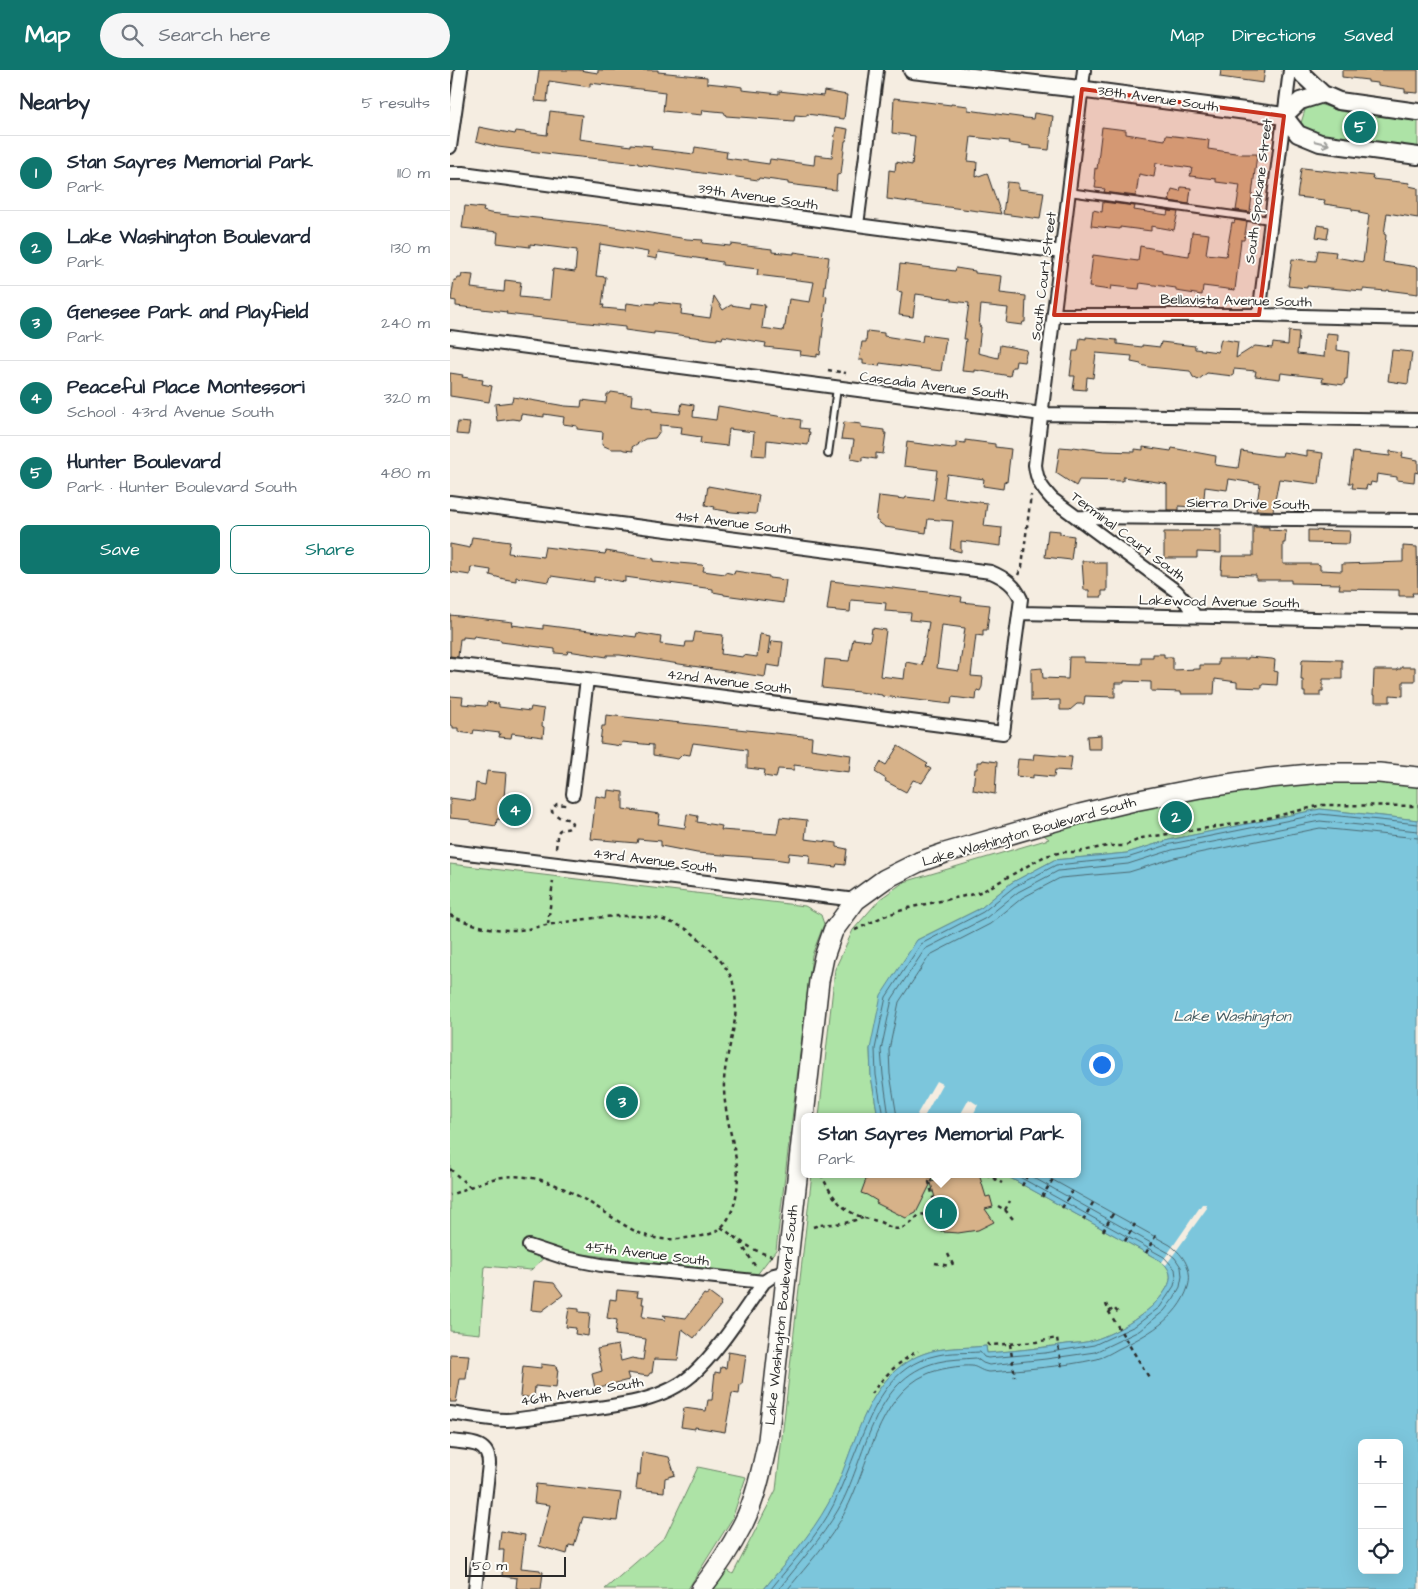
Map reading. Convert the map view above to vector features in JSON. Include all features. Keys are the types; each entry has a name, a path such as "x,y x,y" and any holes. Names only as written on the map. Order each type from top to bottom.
{"main road":[{"name":"Lake Washington Boulevard South","path":"804,1113 818,989 824,957 833,931 856,900 885,879 919,862 1052,822 1134,801 1200,788 1322,773 1379,773 1418,777"},
{"name":"Lake Washington Boulevard South","path":"701,1589 717,1568 743,1523 758,1483 768,1440 801,1139"}],"street":[{"path":"450,147 454,94 461,70"},
{"path":"857,225 877,70"},
{"name":"38th Avenue South","path":"912,70 1082,89 1284,116"},
{"name":"South Court Street","path":"1040,485 1036,476 1035,465 1084,70"},
{"name":"South Spokane Street","path":"1259,315 1290,70"},
{"path":"1301,70 1303,75 1323,94 1339,101 1418,112"},
{"path":"1323,94 1300,102 1284,116 1298,134 1320,143 1418,156"},
{"name":"39th Avenue South","path":"450,173 463,173 1062,252"},
{"name":"Bellavista Avenue South","path":"1054,315 1259,315 1418,319"},
{"name":"Cascadia Avenue South","path":"450,337 1042,414 1418,420"},
{"name":"Terminal Court South","path":"1040,485 1052,499 1176,591 1195,616"},
{"name":"41st Avenue South","path":"450,502 991,572 1013,579"},
{"name":"Sierra Drive South","path":"1078,517 1418,520"},
{"path":"1013,579 1021,599 1019,613"},
{"name":"Lakewood Avenue South","path":"1019,613 1418,621"},
{"name":"42nd Avenue South","path":"450,664 587,679 1003,733 1019,613"},
{"path":"571,799 587,679"},
{"name":"43rd Avenue South","path":"450,851 856,900"},
{"name":"45th Avenue South","path":"529,1246 565,1258 601,1265 764,1282"},
{"name":"46th Avenue South","path":"450,1413 505,1420 616,1405 649,1398 692,1376 711,1356 764,1282 774,1275 786,1272"},
{"path":"450,1441 484,1447 489,1455 475,1589"}],"lane":[{"path":"1069,192 1270,220"},
{"path":"828,454 837,388"}],"path":[{"path":"828,370 846,373"},
{"path":"1013,579 1022,567 1031,496"},
{"path":"556,848 558,832 568,829 572,823 570,820 554,814 552,809 557,804 571,799"},
{"path":"855,930 884,916 906,909 983,891 1045,856 1056,853 1078,852 1108,846 1124,846 1142,838 1254,822 1322,805 1418,806"},
{"path":"548,925 553,881"},
{"path":"450,915 461,921 489,928 517,930 606,917 638,916 656,918 682,927 702,942 717,957 733,980 736,1004 735,1024 724,1080 725,1103 735,1152 738,1181 734,1202 722,1227 705,1235 672,1239 660,1239 635,1231 571,1192 544,1180 522,1176 501,1177 450,1195"},
{"path":"450,1169 470,1187"},
{"path":"823,1178 833,1197 843,1207 864,1218 878,1221 893,1228 899,1229 909,1224 920,1214 928,1215 937,1212"},
{"path":"931,1178 929,1182 943,1235"},
{"path":"993,1178 1002,1183"},
{"path":"1022,1186 1026,1178"},
{"path":"1042,1197 1053,1179"},
{"path":"1062,1208 1073,1190"},
{"path":"1005,1210 1010,1201"},
{"path":"1083,1220 1094,1201"},
{"path":"998,1206 1005,1210 1013,1219"},
{"path":"1103,1231 1114,1212"},
{"path":"812,1227 845,1223 864,1218"},
{"path":"1125,1241 1135,1224"},
{"path":"722,1227 740,1241 762,1253 772,1256"},
{"path":"1146,1253 1156,1235"},
{"path":"740,1241 758,1270"},
{"path":"948,1254 954,1267"},
{"path":"935,1263 948,1266"},
{"path":"1106,1304 1150,1379"},
{"path":"1109,1312 1114,1308 1120,1315"},
{"path":"987,1343 989,1345 1010,1344 1057,1338 1062,1370"},
{"path":"1010,1344 1015,1377"},
{"path":"871,1394 891,1369 918,1351"}],"highlighted area":[{"path":"1082,89 1284,116 1259,315 1054,315"}],"green space":[{"path":"1316,103 1340,111 1418,121 1418,152 1317,137 1304,132 1301,123 1305,110"},
{"path":"1418,777 1418,820 1320,809 1169,840 1127,853 1054,860 1011,883 981,908 917,940 870,1049 871,1076 877,1113 819,1113 835,969 853,930 880,899 904,882 1049,839 1034,827 1200,788"},
{"path":"450,864 805,906 821,915 824,924 812,955 776,1250 756,1276 552,1250 531,1270 485,1266 480,1334 450,1331"},
{"path":"812,1178 1010,1178 1161,1261 1169,1271 1169,1283 1165,1291 1152,1306 1134,1320 1103,1337 1084,1342 987,1353 986,1346 948,1348 936,1350 912,1359 893,1373 878,1391 866,1412 829,1503 815,1526 764,1589 708,1589 724,1568 733,1574 776,1490"},
{"path":"698,1467 746,1477 732,1519 688,1589 605,1589 665,1537"}],"water":[{"name":"Lake Washington","path":"1320,809 1418,820 1418,1589 764,1589 814,1527 828,1504 866,1412 878,1391 893,1373 912,1359 937,1350 949,1348 986,1346 987,1353 1091,1341 1103,1337 1134,1320 1152,1306 1168,1287 1169,1271 1161,1261 1010,1178 1081,1178 1081,1113 877,1113 871,1076 870,1049 881,995 917,940 981,908 1011,883 1054,860 1127,853 1169,840"}],"pier":[{"path":"936,1081 942,1084 926,1113 918,1113"},
{"path":"969,1099 978,1105 974,1113 961,1113"},
{"path":"1202,1204 1206,1204 1207,1208 1166,1265 1162,1262"}],"building":[{"path":"539,70 579,70 598,73 598,70 658,70 658,72 707,77 707,83 742,87 742,90 779,94 779,91 823,96 824,91 847,95 844,119 807,114 807,116 795,115 794,121 726,116 724,112 703,110 702,115 663,111 665,92 590,83 590,87 549,81 547,102 535,101"},
{"path":"1221,70 1265,70 1263,83 1220,77"},
{"path":"1342,70 1418,70 1418,93 1405,92 1405,89 1378,85 1378,83 1368,82 1368,80 1342,77"},
{"path":"894,98 968,106 968,110 1033,119 1034,113 1053,116 1049,150 1008,143 1009,141 971,137 968,161 977,162 976,177 987,173 1001,214 887,199 889,170 895,171 896,162 912,165 915,136 892,133"},
{"path":"550,111 582,115 579,139 631,146 631,144 652,146 651,149 694,154 695,147 727,152 726,158 769,164 770,159 814,165 815,155 832,157 836,127 848,129 841,174 837,175 836,190 759,178 758,180 723,176 638,163 498,147 476,141 479,127 515,134 516,131 547,135"},
{"path":"1102,127 1126,130 1126,134 1165,140 1166,135 1209,140 1208,149 1242,154 1257,154 1250,212 1236,210 1240,185 1216,182 1216,179 1190,176 1192,168 1156,163 1154,177 1139,174 1136,196 1104,192 1105,189 1095,188 1095,168 1097,169"},
{"path":"1301,169 1373,176 1372,179 1410,183 1409,186 1418,188 1418,218 1387,213 1383,262 1418,267 1418,294 1386,290 1363,289 1363,291 1288,286 1292,259 1316,261 1318,250 1336,252 1335,257 1363,262 1369,215 1359,213 1360,211 1352,210 1352,208 1324,204 1325,200 1297,197"},
{"path":"1007,182 1018,183 1018,189 1044,192 1040,219 1003,214"},
{"path":"1181,187 1191,188 1189,204 1169,201 1172,189 1180,191"},
{"path":"1103,202 1135,206 1134,210 1167,215 1168,211 1178,212 1174,230 1151,226 1151,231 1091,226 1093,210 1102,212"},
{"path":"465,206 484,208 483,211 490,213 602,225 703,240 702,243 730,246 731,244 772,249 772,252 794,254 794,252 829,257 824,295 827,296 820,355 817,354 817,357 800,355 801,351 765,347 766,343 723,336 722,339 717,338 717,340 654,332 654,334 625,330 625,327 506,314 507,312 456,306 456,301 451,300 454,280 461,278 462,274 473,275 471,288 504,292 505,280 521,282 519,297 550,300 553,269 575,272 577,250 530,244 530,247 497,243 498,232 462,228","holes":["600,244 648,252 647,257 657,259 658,252 722,262 722,265 758,269 757,275 814,282 810,302 789,299 783,331 762,328 765,305 750,303 749,308 731,305 723,310 714,296 710,318 681,314 682,305 655,302 655,304 643,303 642,305 627,303 626,310 603,308 606,277 596,276"]},
{"path":"1235,220 1247,222 1244,240 1241,240 1235,290 1203,286 1202,295 1176,291 1176,288 1140,283 1139,289 1111,286 1110,290 1089,287 1093,255 1138,261 1140,246 1161,250 1161,252 1189,256 1192,232 1209,234 1206,254 1226,256 1232,222 1234,223"},
{"path":"1318,225 1329,227 1327,239 1316,237"},
{"path":"900,264 955,271 956,268 975,271 975,273 1002,276 1000,293 1026,296 1025,322 1022,325 1006,323 1008,308 981,305 978,353 998,358 1000,345 1027,350 1024,362 1016,361 1010,376 975,370 975,372 962,371 969,303 916,294 913,317 899,315 902,292 897,291"},
{"path":"867,331 884,333 884,336 922,342 923,335 946,338 941,371 880,363 879,366 863,364 863,360 859,360 862,342 866,342"},
{"path":"1289,331 1299,332 1297,354 1324,357 1326,333 1338,334 1337,350 1349,352 1347,379 1345,379 1344,385 1322,382 1323,378 1281,373 1280,379 1255,376 1256,371 1234,369 1233,376 1207,373 1198,380 1193,377 1190,371 1141,365 1131,362 1132,356 1096,353 1093,378 1087,377 1086,390 1073,389 1075,376 1070,376 1073,351 1078,351 1080,338 1117,340 1117,344 1142,347 1142,345 1160,347 1161,342 1195,346 1195,349 1218,352 1221,339 1238,342 1236,358 1255,346 1272,348 1273,343 1288,345"},
{"path":"1392,350 1412,352 1408,384 1388,381"},
{"path":"450,373 483,380 482,384 492,386 489,402 450,396"},
{"path":"611,392 632,395 631,405 652,408 652,411 680,414 682,403 694,405 693,417 716,420 718,406 801,420 800,428 809,429 808,432 810,432 808,445 767,440 766,456 752,455 754,432 729,429 727,446 700,443 701,437 681,434 682,427 660,425 660,431 655,438 645,439 632,447 633,451 611,449 602,445 603,432 577,429 577,426 563,424 564,417 544,414 544,417 521,414 520,420 497,421 495,404 512,402 513,397 581,407 582,400 606,403 607,394"},
{"path":"458,422 470,423 468,435 456,434"},
{"path":"844,422 861,424 861,427 884,430 884,433 886,433 883,454 876,453 876,459 862,457 862,461 851,459 854,440 841,439"},
{"path":"965,440 995,444 995,447 1011,449 1007,482 1004,481 1003,489 983,486 984,479 947,474 944,498 987,503 984,526 1002,528 1001,546 961,541 961,552 950,549 953,521 928,519 926,533 885,527 876,520 879,496 933,500 937,470 904,466 907,442 952,448 956,447 956,442 965,443"},
{"path":"1060,447 1135,452 1135,449 1143,450 1143,447 1171,451 1172,448 1216,456 1215,465 1238,468 1241,451 1275,456 1282,456 1283,452 1307,456 1307,451 1323,453 1319,484 1279,479 1273,511 1256,510 1260,484 1229,479 1227,490 1205,487 1203,508 1179,506 1179,510 1167,510 1167,484 1164,483 1123,477 1123,481 1079,480 1076,486 1056,473"},
{"path":"1390,451 1403,453 1402,457 1418,460 1418,473 1415,472 1414,482 1397,480 1397,477 1377,474 1376,483 1371,482 1370,486 1367,485 1366,489 1352,488 1353,483 1349,483 1353,452 1390,456"},
{"path":"708,486 759,495 756,514 714,509 715,507 705,505"},
{"path":"1253,527 1269,527 1269,530 1286,531 1285,543 1283,543 1283,564 1317,564 1320,565 1320,570 1342,571 1342,564 1403,562 1403,546 1417,547 1418,593 1412,593 1413,596 1399,596 1399,590 1339,589 1340,584 1291,583 1291,580 1256,580 1256,575 1221,574 1222,556 1253,556"},
{"path":"1203,529 1221,530 1221,553 1197,552 1197,558 1164,558 1164,532 1203,531"},
{"path":"1048,530 1060,531 1060,534 1074,536 1071,560 1045,557"},
{"path":"1308,530 1350,531 1349,544 1308,543"},
{"path":"472,537 510,542 508,553 543,557 545,547 605,554 606,551 654,559 654,561 702,565 704,567 703,571 734,574 735,571 769,576 769,578 786,580 783,603 724,595 713,592 713,589 625,577 625,582 594,577 594,582 551,576 549,582 516,577 516,581 504,579 490,575 491,570 471,567 470,575 450,572 450,544 470,548"},
{"path":"1082,561 1107,563 1107,591 1102,591 1102,597 1089,597 1089,590 1084,590"},
{"path":"831,581 962,597 961,602 990,605 987,630 983,630 983,636 976,635 971,676 983,677 982,687 980,691 977,690 976,700 952,697 951,704 822,688 825,659 849,661 853,639 870,641 872,628 886,630 880,676 904,679 906,662 922,665 929,622 910,620 911,613 885,611 886,603 851,600 850,612 827,610","holes":["942,625 965,628 959,671 937,668"]},
{"path":"450,615 513,622 512,625 543,629 543,625 636,637 637,633 661,637 660,644 685,647 686,642 693,642 695,632 723,635 721,654 743,657 743,655 757,657 760,634 770,636 769,654 772,641 783,642 780,667 767,665 765,677 620,655 607,655 607,657 568,651 567,654 555,653 555,649 501,642 501,640 474,636 473,638 463,637 463,639 460,639 458,657 450,656"},
{"path":"1153,654 1164,654 1164,657 1173,657 1173,670 1200,669 1200,665 1218,665 1218,659 1248,659 1248,657 1272,659 1275,660 1274,671 1278,672 1277,685 1262,684 1262,688 1237,687 1237,682 1215,679 1214,694 1181,694 1181,692 1151,691 1151,682 1124,681 1124,683 1115,683 1115,697 1085,696 1084,704 1077,704 1070,710 1060,710 1060,700 1031,701 1031,669 1042,668 1043,678 1068,679 1069,657 1084,657 1084,662 1141,664 1141,657 1153,657"},
{"path":"1303,659 1342,660 1342,679 1323,679 1323,691 1320,691 1320,696 1305,696 1303,680 1301,680"},
{"path":"1401,667 1415,667 1415,681 1403,681 1403,696 1390,695 1390,702 1375,702 1375,695 1373,695 1374,670 1397,670 1401,669"},
{"path":"450,696 463,697 462,704 486,706 487,702 499,704 499,707 530,711 531,707 544,709 543,737 512,733 511,738 499,737 500,733 474,730 473,734 458,732 458,728 453,728 450,725"},
{"path":"606,715 812,737 811,749 851,755 849,772 794,765 794,770 778,769 776,778 764,776 765,770 747,768 747,750 693,743 690,755 683,754 678,759 653,755 653,745 622,742 621,746 600,743 602,726 605,726"},
{"path":"1101,735 1101,749 1088,749 1087,736"},
{"path":"898,746 928,764 926,766 931,769 922,783 913,780 906,792 885,781 886,779 875,772 881,762 886,765"},
{"path":"1034,754 1072,757 1070,771 1055,770 1054,777 1033,775 1033,778 1016,776 1018,759 1033,760"},
{"path":"982,760 997,762 995,794 973,790 977,762 982,762"},
{"path":"487,771 506,773 504,798 526,802 525,811 529,816 528,823 497,819 496,826 471,822 471,820 450,818 450,798 474,801 476,783 485,785"},
{"path":"608,790 623,792 623,809 660,814 658,824 685,828 687,814 698,816 697,822 722,826 721,830 777,834 780,817 807,820 805,839 837,843 837,847 847,849 845,865 837,864 836,867 809,864 810,855 789,853 788,861 697,853 661,846 661,841 638,839 637,843 591,839 596,796 607,798"},
{"path":"867,1178 930,1178 931,1182 944,1178 980,1178 986,1197 990,1196 993,1207 985,1209 994,1222 978,1230 958,1233 944,1232 931,1183 916,1213 906,1218 861,1193"},
{"path":"534,1281 554,1283 563,1295 542,1311 531,1310"},
{"path":"617,1290 638,1292 637,1297 643,1298 642,1304 644,1304 642,1317 665,1320 666,1317 663,1315 686,1318 704,1294 709,1293 721,1302 721,1305 694,1338 682,1329 678,1360 654,1359 652,1373 648,1376 627,1373 629,1380 595,1388 592,1374 602,1371 597,1349 618,1345 621,1361 632,1358 643,1360 646,1339 615,1335 617,1320 607,1318 610,1299 616,1300"},
{"path":"569,1308 579,1309 579,1312 590,1313 588,1336 575,1334 576,1328 566,1327"},
{"path":"728,1352 746,1355 742,1384 740,1384 739,1394 732,1393 725,1432 695,1427 695,1429 681,1427 684,1408 706,1411 708,1400 712,1400 715,1372 720,1373 721,1367 726,1368"},
{"path":"450,1354 469,1355 466,1379 460,1379 456,1402 450,1402"},
{"path":"541,1364 557,1366 556,1388 535,1386 534,1398 520,1396 523,1366 541,1368"},
{"path":"642,1452 669,1457 675,1475 665,1478 664,1492 636,1489 638,1474 640,1475"},
{"path":"536,1484 621,1493 617,1521 583,1517 574,1546 569,1545 567,1554 539,1546 550,1505 534,1503"},
{"path":"501,1531 525,1535 521,1568 543,1572 541,1589 518,1589 516,1588 517,1578 502,1576 504,1550 499,1550"}],"place":[{"name":"Hunter Boulevard","path":"1360,127"},
{"name":"Peaceful Place Montessori","path":"515,810"},
{"name":"Lake Washington Boulevard","path":"1176,817"},
{"name":"Genesee Park and Playfield","path":"622,1102"},
{"name":"Stan Sayres Memorial Park","path":"941,1213"}]}
